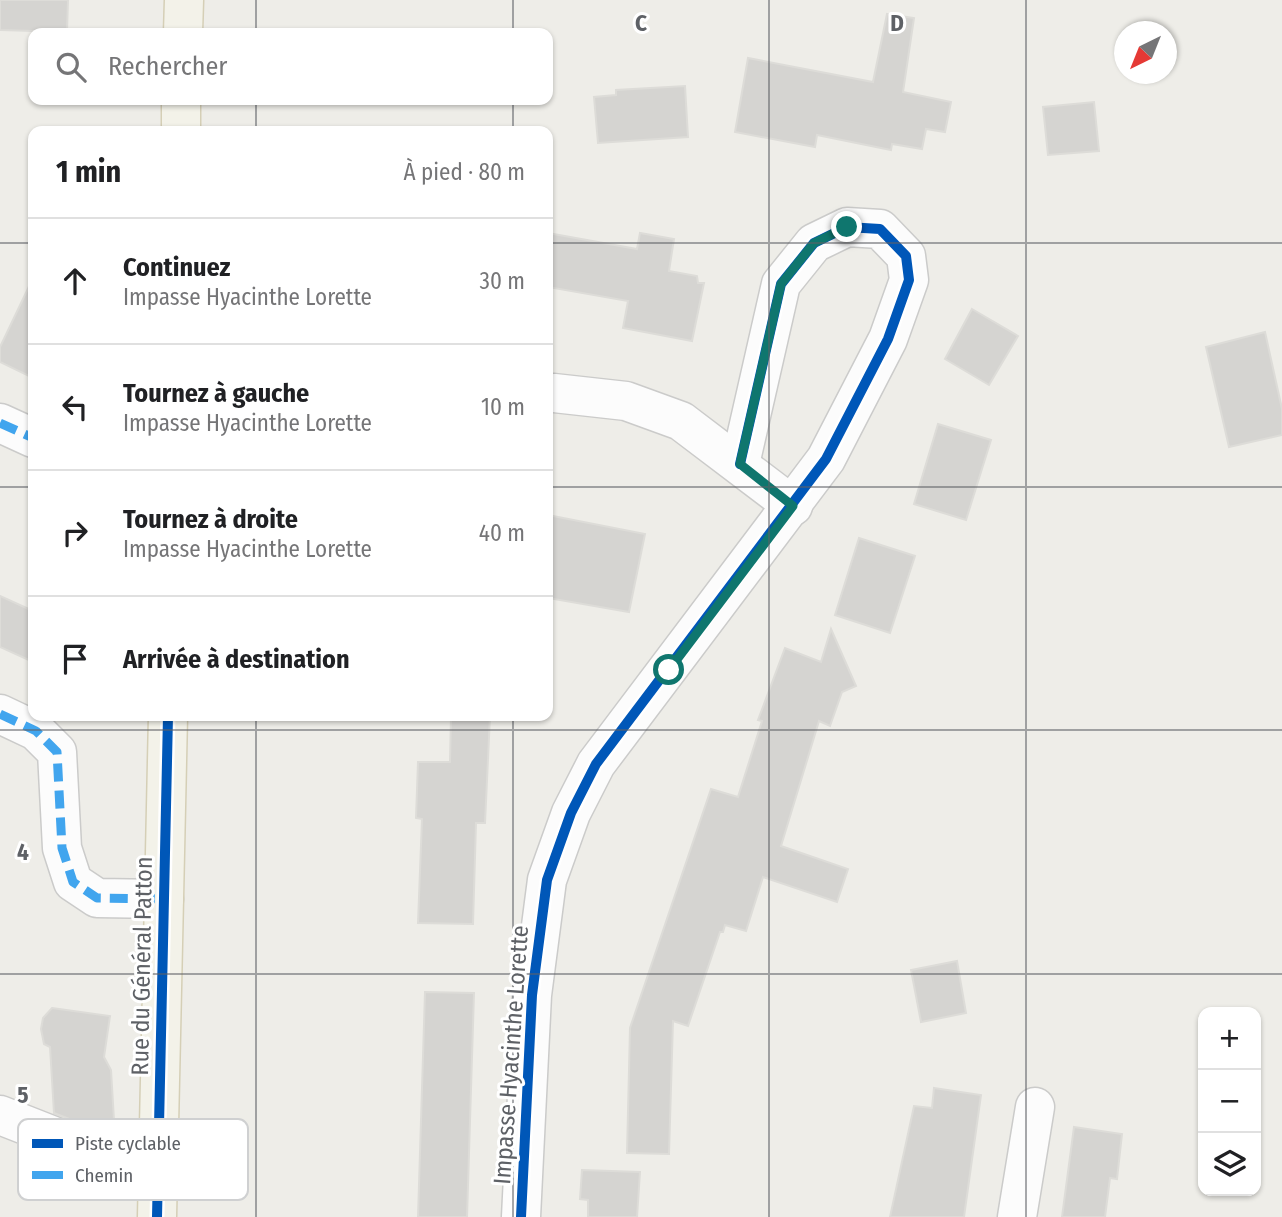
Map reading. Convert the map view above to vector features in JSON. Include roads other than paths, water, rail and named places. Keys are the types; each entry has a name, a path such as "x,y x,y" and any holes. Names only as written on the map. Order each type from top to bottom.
{"main road":[{"path":"183,28 184,0"},
{"path":"181,105 181,126"},
{"name":"Rue du Général Patton","path":"159,1119 168,721"}],"street":[{"name":"Impasse Hyacinthe Lorette","path":"520,1217 532,995 538,944 547,880 571,813 596,764 826,459 888,339 909,280 906,256 880,229 847,227 814,243 781,284 740,464"},
{"path":"554,393 626,401 681,421 793,506"},
{"path":"0,423 28,436"},
{"path":"0,714 36,731 57,752 62,848 73,882 97,898 164,899"},
{"path":"1017,1217 1035,1107"},
{"path":"0,1115 18,1122"}]}
